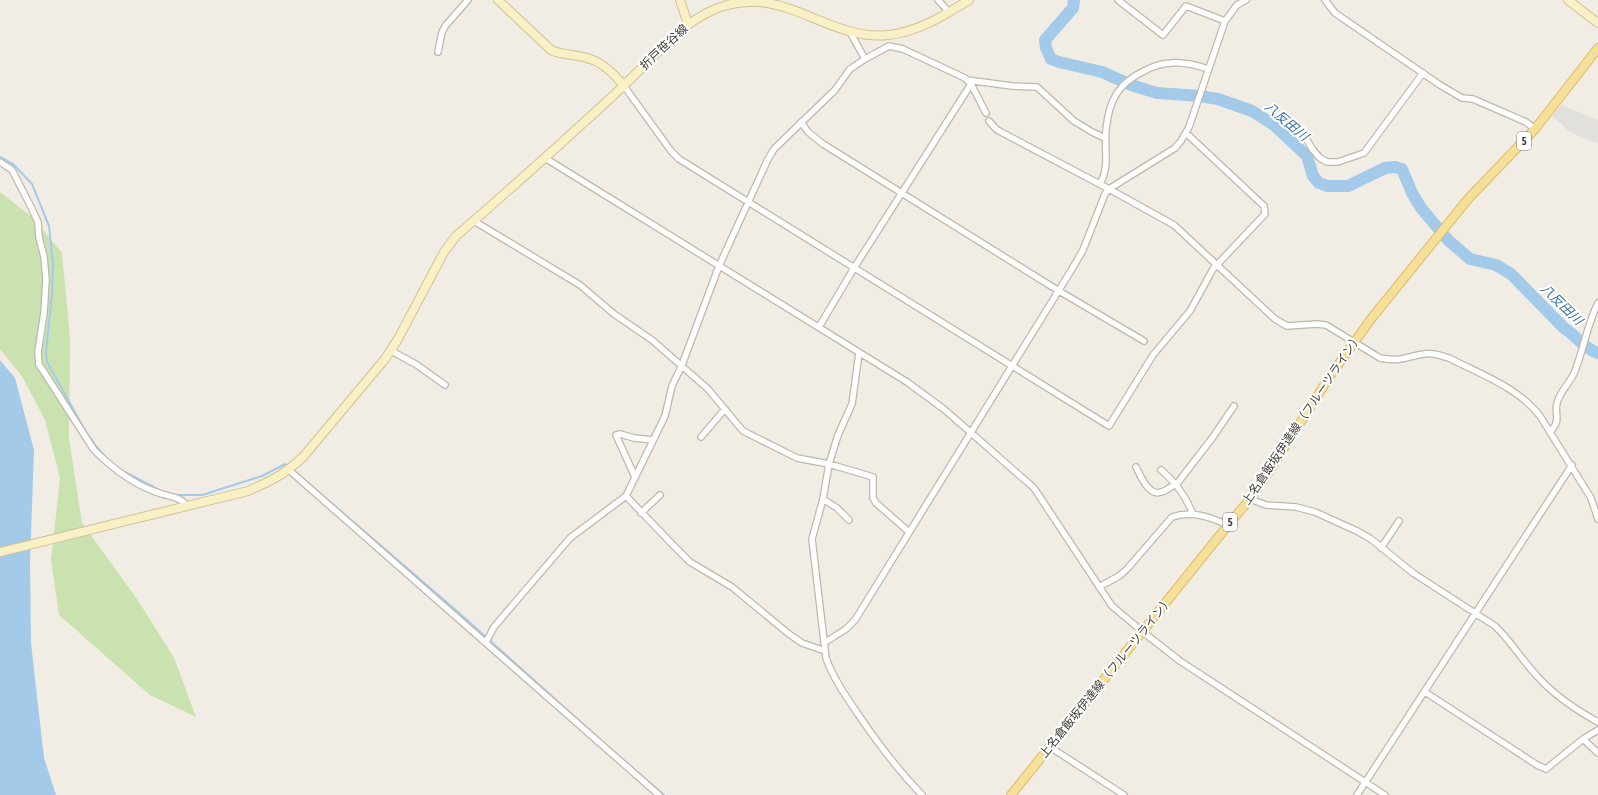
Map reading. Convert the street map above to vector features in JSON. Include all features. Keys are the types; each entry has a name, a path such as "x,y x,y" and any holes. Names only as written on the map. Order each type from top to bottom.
{"main road":[{"name":"上名倉飯坂伊達線（フルーツライン）","path":"1011,795 1250,499 1353,342 1468,199 1535,130 1598,48"}],"street":[{"path":"438,52 442,32 448,21 468,0"},
{"path":"498,0 551,50 559,54 590,58 613,73 671,151 679,159 1109,426 1153,355 1190,310 1216,264 1263,217 1266,210 1264,206 1186,133"},
{"path":"680,0 688,24"},
{"path":"938,0 949,12"},
{"name":"折戸笹谷線","path":"0,552 248,491 274,480 289,470 303,457 385,359 444,252 456,236 545,158 624,86 677,33 695,19 726,6 759,2 786,7 850,32 868,36 892,34 920,28 932,23 969,0"},
{"path":"1118,0 1163,35 1186,6 1225,21"},
{"path":"824,643 854,622 1059,291 1083,250 1105,194 1109,188 1175,148 1181,141 1186,133 1225,21 1237,5 1246,0"},
{"path":"1325,0 1335,13 1422,73 1462,98 1473,98 1502,110 1526,122 1535,130"},
{"path":"1568,0 1598,23"},
{"path":"850,32 865,59"},
{"path":"889,46 892,34"},
{"path":"486,642 494,627 570,538 626,496 665,416 672,386 682,365 719,266 774,148 835,90 850,70 865,59 889,46 903,49 964,78 969,82 986,113"},
{"path":"1100,184 1107,162 1106,138 1111,107 1121,86 1129,79 1161,64 1190,64 1208,69"},
{"path":"1305,137 1320,158 1328,162 1338,162 1364,153 1422,73"},
{"path":"969,82 1037,87 1074,121 1092,132 1106,138"},
{"path":"819,327 969,82"},
{"path":"989,121 1000,132 1109,188 1174,225 1275,320 1284,326 1326,325 1380,358 1390,360 1404,360 1424,354 1436,354 1450,358 1499,384 1532,406 1572,465 1591,498 1598,518"},
{"path":"800,122 808,132 823,144 1059,291 1144,341"},
{"path":"545,158 907,382 945,410 1034,488 1052,513 1112,606 1180,662 1385,795"},
{"path":"0,162 12,170 38,222 46,280 44,313 38,352 39,365 94,450 100,456 126,478 146,489 183,501 187,506"},
{"path":"474,221 580,285 614,314 652,340 708,389 743,432 797,458 829,464 874,477 873,498 876,503 909,532"},
{"path":"1550,432 1556,426 1557,404 1576,369 1589,325 1598,303"},
{"path":"390,350 417,364 445,385"},
{"path":"859,353 852,404 838,435 829,464 823,499 812,539 825,651 832,675 843,693 884,752 922,795"},
{"path":"1136,467 1149,489 1156,493 1162,492 1175,485 1213,437 1234,406"},
{"path":"701,437 725,409"},
{"path":"635,477 616,435 620,434 634,438 653,440"},
{"path":"1358,795 1572,465"},
{"path":"289,470 659,795"},
{"path":"1161,470 1172,479 1188,501 1193,514"},
{"path":"641,513 660,495"},
{"path":"626,496 690,562 732,587 802,643 825,651"},
{"path":"823,499 837,508 850,520"},
{"path":"1250,499 1266,505 1296,507 1315,512 1357,531 1370,539 1413,573 1495,626 1507,637 1522,660 1538,678 1574,708 1598,722"},
{"path":"1099,587 1119,576 1127,569 1172,517 1179,514 1193,514 1213,518 1228,525"},
{"path":"1381,548 1399,521"},
{"path":"1425,692 1546,769 1583,739 1598,730"},
{"path":"1583,739 1598,753"},
{"path":"1050,747 1124,795"}],"green space":[{"path":"0,192 32,217 62,253 70,338 69,439 82,523 137,599 174,658 196,717 150,695 59,615 51,560 60,478 45,420 22,376 0,349"}],"shaded area":[{"path":"1561,105 1598,120 1598,143 1570,132 1552,116"}],"water":[{"path":"0,360 15,378 34,450 30,563 31,643 44,758 56,795 0,795"}],"waterway":[{"name":"八反田川","path":"1074,0 1073,8 1045,40 1046,48 1051,59 1102,72 1131,85 1157,93 1200,96 1218,99 1252,111 1274,125 1307,156 1313,176 1319,183 1327,186 1348,186 1385,168 1395,167 1402,169 1412,193 1421,208 1448,240 1470,259 1496,265 1511,274 1564,328 1588,348 1598,353"},
{"path":"0,157 13,164 32,184 49,226 53,265 52,295 46,352 47,362 86,432 107,459"},
{"path":"168,493 177,495 202,495 262,476 285,464 288,466"},
{"path":"121,470 163,492"},
{"path":"293,470 458,612 623,760"},
{"path":"628,764 664,795"}]}
